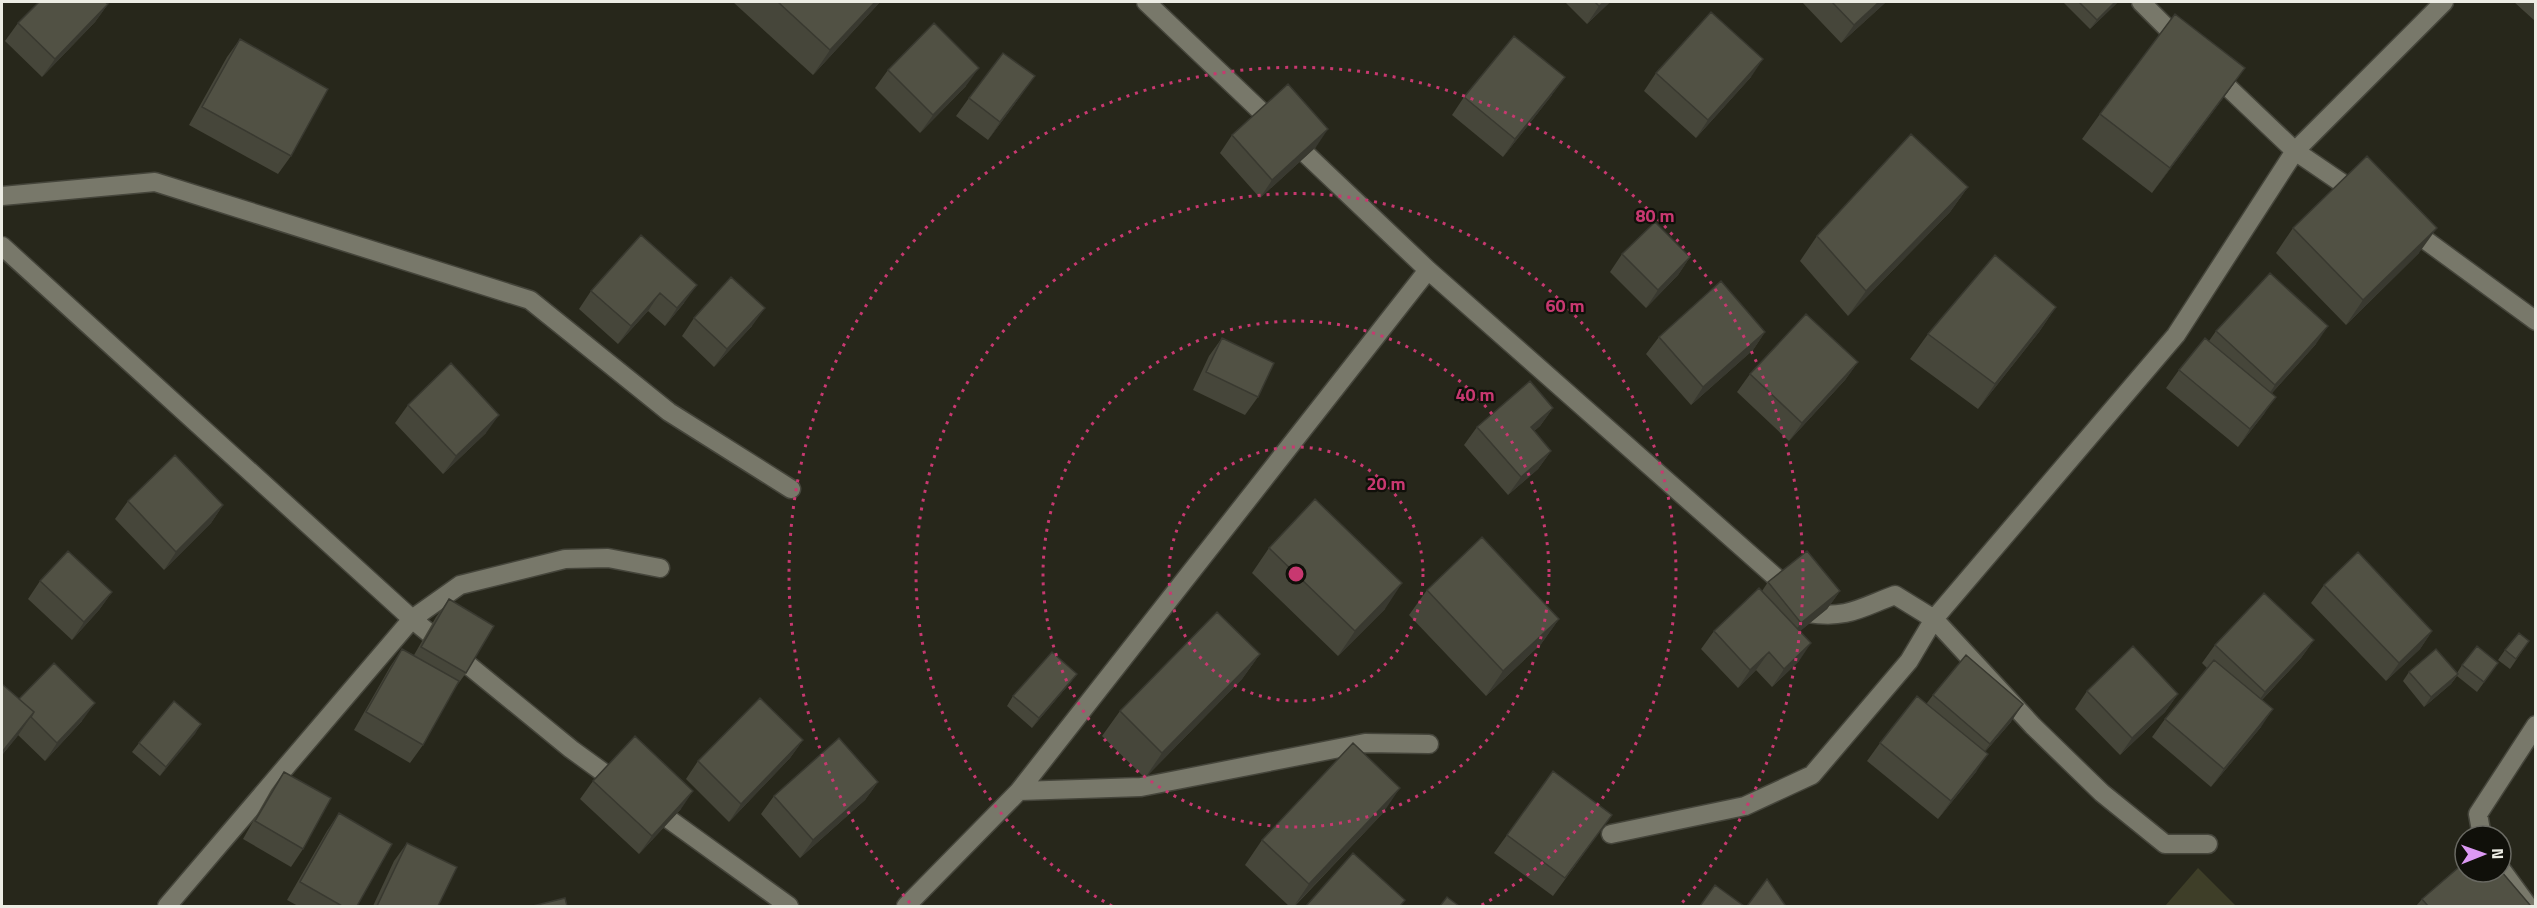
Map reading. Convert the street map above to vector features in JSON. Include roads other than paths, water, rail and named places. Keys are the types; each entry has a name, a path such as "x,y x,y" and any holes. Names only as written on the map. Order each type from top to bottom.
{"street":[{"path":"1146,2 1428,270 1788,588 1808,613 1831,617 1864,609 1895,596 1934,619 2033,726 2102,793 2156,837 2165,844 2208,844"},
{"path":"2141,2 2295,151 2372,203"},
{"path":"1611,834 1744,806 1812,775 1910,661 1934,619 2175,335 2295,151 2444,2"},
{"path":"2,196 155,182 530,300 669,412 791,489"},
{"path":"2391,216 2535,321"},
{"path":"2,246 412,619 571,749 789,906"},
{"path":"906,906 1019,791 1428,270"},
{"path":"167,906 412,619 460,585 565,559 608,558 660,568"},
{"path":"2480,824 2478,814 2535,725"},
{"path":"1019,791 1141,787 1365,743 1429,744"},
{"path":"2512,884 2528,906"}]}
